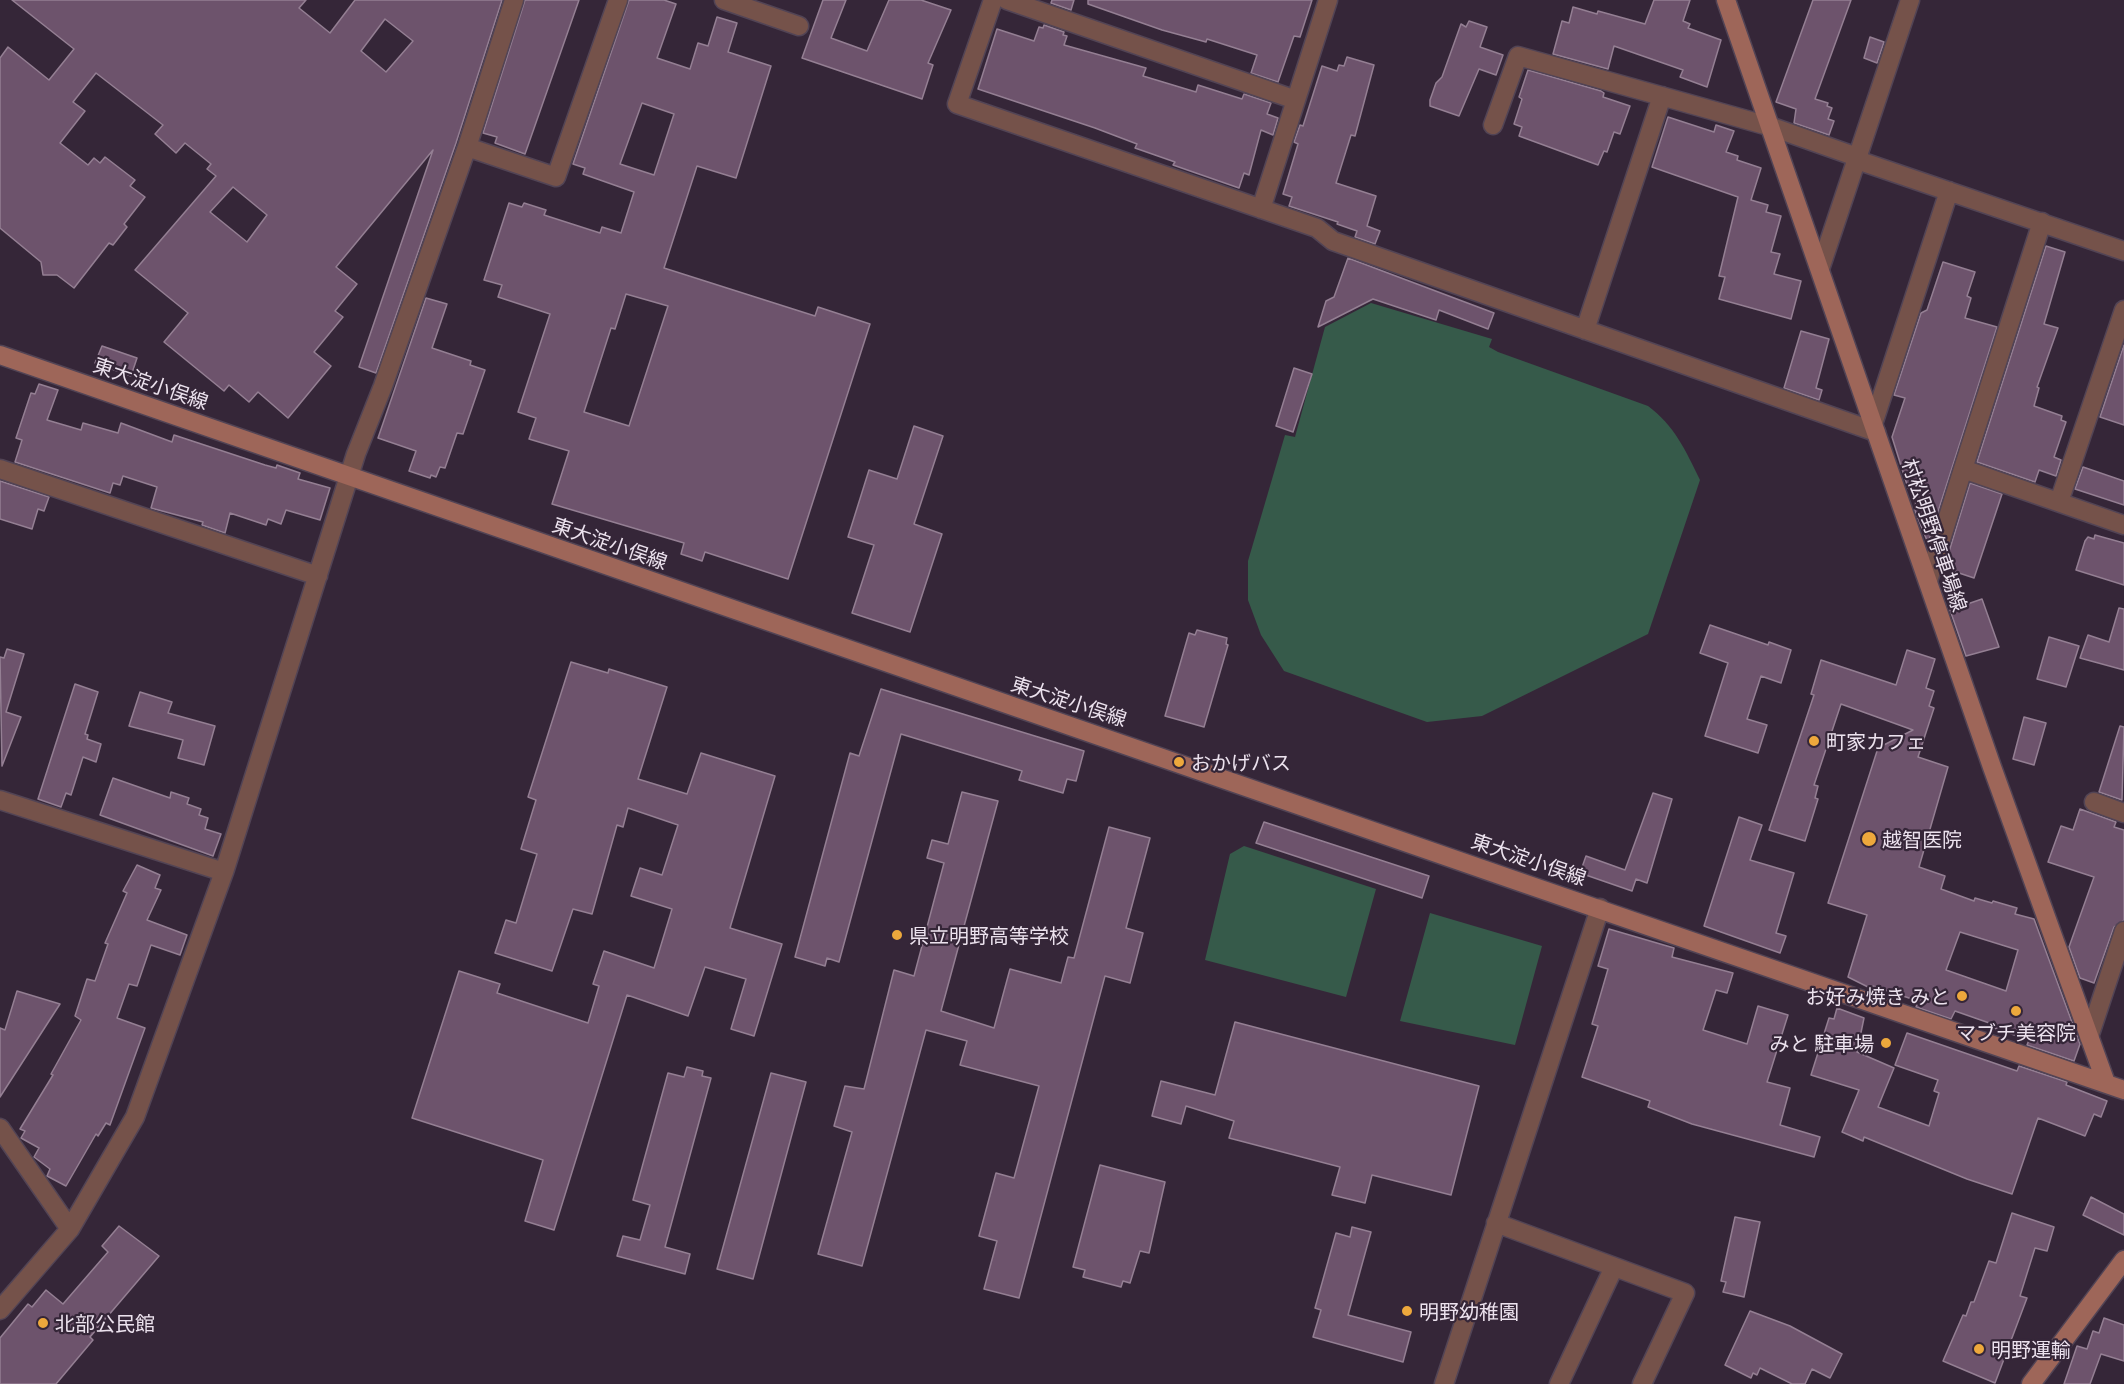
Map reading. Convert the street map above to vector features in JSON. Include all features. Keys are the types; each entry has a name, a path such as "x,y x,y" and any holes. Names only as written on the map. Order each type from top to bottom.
{"main road":[{"name":"村松明野停車場線","path":"1726,0 2106,1083"},
{"name":"東大淀小俣線","path":"0,355 892,666 2124,1090"},
{"path":"2031,1384 2124,1260"}],"street":[{"path":"0,1310 70,1229 135,1117 224,872 349,476 467,147 514,0"},
{"path":"467,147 556,177 618,0"},
{"path":"724,0 799,26"},
{"path":"993,0 957,104 1317,228 1333,241 1585,330 1875,428 1949,191"},
{"path":"1006,0 1296,100"},
{"path":"1261,209 1328,0"},
{"path":"1820,269 1910,0"},
{"path":"1493,125 1518,56 1772,127 2124,251"},
{"path":"1585,330 1662,96"},
{"path":"1928,581 2042,222"},
{"path":"2059,502 2124,309"},
{"path":"0,469 318,576"},
{"path":"1963,469 2124,525"},
{"path":"0,800 224,872"},
{"path":"2094,802 2124,813"},
{"path":"1444,1384 1600,908"},
{"path":"2089,1037 2124,931"},
{"path":"0,1128 70,1229"},
{"path":"1496,1223 1686,1293 1642,1384"},
{"path":"1559,1384 1614,1267"}],"green space":[{"path":"1371,303 1492,339 1489,347 1498,352 1648,406 1672,430 1700,480 1648,634 1482,716 1427,722 1284,671 1261,635 1248,600 1248,561 1285,435 1295,437 1325,327"},
{"path":"1244,846 1376,889 1346,997 1205,960 1230,854"},
{"path":"1430,913 1542,946 1515,1045 1400,1021"}],"building":[{"path":"12,0 306,0 299,8 330,33 355,0 502,0 456,143 376,373 359,367 433,150 336,267 357,284 335,311 343,317 314,352 331,366 288,418 258,392 249,402 229,385 224,391 164,342 188,313 135,270 216,176 207,169 211,164 185,143 176,153 155,134 163,125 96,73 73,102 85,111 60,143 88,165 94,158 100,163 105,157 135,180 130,186 145,197 124,224 127,227 113,245 109,243 74,288 57,275 43,275 41,262 0,228 0,58 8,47 49,80 74,49","holes":["385,19 413,41 386,72 361,51","233,187 267,215 247,242 210,212"]},
{"path":"525,0 579,0 525,154 495,143 497,137 483,133"},
{"path":"629,0 664,0 676,4 657,58 690,69 698,43 708,46 717,17 737,23 728,52 771,66 736,178 697,166 664,268 815,316 818,307 870,324 788,579 705,552 702,561 681,554 684,543 552,504 569,451 529,439 536,418 518,412 550,314 498,297 502,285 484,280 509,203 522,207 524,203 546,210 544,215 600,233 602,227 621,233 634,192 583,174 585,168 573,164","holes":["642,103 674,114 654,175 620,164","626,294 668,306 629,426 584,412 611,328 615,329"]},
{"path":"823,0 846,0 831,38 867,51 889,0 921,0 951,10 928,63 933,65 922,99 802,58"},
{"path":"1052,0 1074,0 1071,10 1051,3"},
{"path":"1088,0 1312,0 1300,37 1294,36 1278,82 1251,73 1257,55 1207,39 1206,42 1162,30 1088,4"},
{"path":"1654,0 1690,0 1683,21 1690,24 1688,28 1721,40 1707,87 1680,77 1683,70 1614,46 1608,69 1553,54 1562,21 1569,23 1573,7 1597,14 1598,11 1645,24"},
{"path":"1813,0 1851,0 1815,99 1828,103 1827,106 1832,108 1828,119 1834,121 1829,135 1794,123 1796,109 1776,102"},
{"path":"1469,21 1487,27 1480,47 1503,55 1496,75 1479,69 1459,116 1430,106 1430,100 1436,83 1442,77 1461,24 1466,27"},
{"path":"1044,25 1064,32 1063,35 1067,36 1064,45 1146,68 1143,76 1196,92 1198,85 1242,99 1244,94 1271,103 1267,114 1278,118 1273,135 1261,130 1249,175 1244,173 1239,188 1173,165 1175,162 1135,148 1137,144 1095,128 978,89 997,29 1034,41 1039,27 1043,28"},
{"path":"1870,37 1884,42 1877,63 1864,58"},
{"path":"1347,57 1374,65 1355,136 1351,135 1336,183 1376,196 1367,226 1380,231 1375,244 1355,237 1357,231 1337,224 1338,222 1289,206 1292,197 1283,194 1298,144 1294,142 1300,125 1303,126 1322,66 1337,71 1339,65 1344,66"},
{"path":"1528,70 1601,91 1604,93 1603,97 1630,106 1620,134 1614,132 1607,152 1604,151 1598,165 1519,136 1522,127 1514,124 1522,99 1519,97"},
{"path":"1668,117 1714,132 1716,125 1734,131 1726,152 1738,156 1737,160 1761,168 1751,200 1768,205 1766,212 1781,216 1771,252 1780,254 1774,274 1801,281 1791,319 1719,299 1725,277 1719,276 1738,197 1652,167"},
{"path":"2046,246 2065,252 2044,324 2058,328 2037,387 2039,388 2034,406 2062,416 2061,420 2066,422 2054,457 2061,460 2056,476 2039,470 2035,482 1977,462"},
{"path":"1348,258 1494,313 1488,329 1439,310 1436,320 1373,299 1318,327 1326,301 1334,297"},
{"path":"1943,262 1975,272 1967,296 1971,298 1965,318 1997,327 1928,543 1915,511 1916,497 1908,488 1892,437 1905,398 1894,395 1921,313 1927,310"},
{"path":"426,298 447,304 432,348 471,361 470,365 485,370 463,434 457,433 445,468 440,467 436,477 431,475 430,478 409,471 416,451 378,438"},
{"path":"1801,331 1829,339 1816,388 1822,390 1819,400 1784,388"},
{"path":"2124,345 2124,425 2100,417"},
{"path":"102,346 137,358 131,376 95,363"},
{"path":"1294,368 1312,374 1293,432 1276,426"},
{"path":"39,384 58,390 47,420 81,430 83,423 118,433 121,423 172,442 174,435 265,465 276,468 277,465 300,473 298,479 330,488 320,520 286,510 281,524 268,519 266,525 230,513 225,533 202,525 203,522 151,508 157,487 123,476 120,485 113,483 110,493 15,462 22,440 16,438 31,393 35,394"},
{"path":"914,426 943,436 914,524 942,534 910,632 852,613 874,545 848,537 869,470 897,479"},
{"path":"2083,467 2124,481 2124,505 2075,489"},
{"path":"0,481 49,497 44,511 38,509 32,529 0,519"},
{"path":"1970,483 2002,494 1974,578 1944,568"},
{"path":"2095,535 2124,543 2124,585 2076,570 2085,541 2088,537 2094,539"},
{"path":"1982,599 1999,647 1966,656 1950,610"},
{"path":"2119,608 2124,609 2124,670 2080,658 2088,635 2109,642"},
{"path":"1710,625 1768,645 1769,642 1791,650 1781,683 1761,676 1747,719 1767,725 1758,753 1705,736 1728,663 1700,653"},
{"path":"1197,630 1227,638 1226,644 1228,645 1204,727 1165,716 1189,633 1195,635"},
{"path":"2049,637 2079,646 2066,687 2037,679"},
{"path":"7,649 24,654 6,712 21,717 2,766 0,657 4,658"},
{"path":"1907,650 1935,659 1926,688 1934,691 1929,706 1934,708 1918,757 1948,767 1919,867 1945,876 1941,889 1974,901 1975,898 2017,908 2015,914 2034,919 2080,1044 2074,1061 2027,1045 2029,1040 1994,1028 1995,1025 1955,1011 1951,1019 1916,1007 1918,1001 1873,986 1872,989 1848,977 1867,915 1828,903 1878,748 1913,730 1841,704 1814,785 1818,786 1815,798 1818,799 1805,841 1769,830 1814,695 1811,694 1821,660 1896,685","holes":["1960,932 2018,950 2006,991 1946,970"]},
{"path":"571,662 608,673 609,669 667,687 638,779 687,794 701,753 775,776 730,928 782,944 754,1036 731,1029 746,979 705,967 688,1016 627,995 554,1230 525,1221 543,1160 412,1118 459,971 500,984 497,993 588,1023 599,986 593,984 604,951 654,968 672,909 631,896 640,868 662,875 678,825 628,808 623,827 617,825 592,914 573,909 552,971 495,953 506,920 516,923 537,854 521,849 536,800 528,797"},
{"path":"75,684 98,692 85,734 88,735 87,739 101,744 96,762 83,757 71,795 66,793 61,807 38,799"},
{"path":"881,689 1084,751 1076,781 1067,779 1063,793 1019,780 1022,771 901,734 839,962 827,958 825,966 795,957 850,753 859,756"},
{"path":"140,692 172,702 168,713 215,726 204,765 178,758 183,740 129,726"},
{"path":"2024,717 2046,723 2034,765 2013,759"},
{"path":"2120,726 2124,727 2122,800 2099,792"},
{"path":"113,778 170,798 171,792 189,798 187,804 201,809 199,815 208,818 205,829 221,834 213,856 100,815"},
{"path":"962,792 998,801 941,1011 994,1028 1010,969 1061,983 1068,957 1074,958 1109,827 1150,838 1126,928 1143,933 1130,983 1105,976 1019,1298 984,1289 997,1241 979,1236 996,1173 1014,1178 1039,1086 960,1065 967,1041 926,1030 862,1266 818,1254 852,1132 834,1126 845,1086 864,1089 894,970 914,976 944,863 927,858 932,840 948,844"},
{"path":"1653,793 1672,799 1647,883 1636,879 1632,891 1580,873 1586,856 1625,870"},
{"path":"2080,809 2116,822 2114,827 2124,830 2124,920 2114,927 2094,983 2080,978 2069,947 2094,877 2048,862 2061,826 2073,830"},
{"path":"1739,817 1762,825 1750,860 1794,873 1776,933 1786,936 1780,953 1704,926"},
{"path":"1264,822 1429,876 1422,898 1256,843"},
{"path":"137,865 160,875 155,888 161,890 147,920 187,935 180,955 151,945 137,986 129,984 117,1018 145,1028 110,1125 106,1123 98,1136 96,1134 66,1186 47,1176 50,1169 34,1157 39,1148 21,1138 25,1131 20,1129 53,1075 51,1074 81,1020 75,1016 87,979 95,981 108,944 105,943 127,893 123,891"},
{"path":"1609,929 1674,948 1672,957 1733,973 1727,993 1716,990 1703,1030 1747,1044 1758,1006 1788,1015 1767,1082 1790,1088 1780,1125 1820,1137 1814,1157 1692,1124 1648,1107 1650,1101 1582,1077 1598,1026 1592,1024 1608,969 1598,966"},
{"path":"17,991 60,1004 0,1097 0,1028 5,1030"},
{"path":"1837,1008 1864,1018 1857,1052 1894,1068 1878,1107 1929,1126 1939,1093 1934,1091 1938,1080 1895,1065 1907,1033 2017,1071 2019,1066 2067,1082 2066,1085 2107,1101 2101,1117 2094,1114 2085,1136 2038,1118 2012,1194 1967,1179 1864,1137 1863,1141 1842,1132 1859,1090 1811,1075 1829,1018 1834,1019"},
{"path":"1235,1022 1479,1086 1451,1195 1372,1175 1365,1203 1332,1195 1340,1167 1229,1138 1234,1121 1186,1106 1181,1124 1152,1116 1161,1081 1215,1095"},
{"path":"687,1067 703,1071 702,1076 711,1078 665,1247 690,1254 685,1274 617,1256 623,1236 640,1240 650,1205 633,1200 668,1073 684,1077"},
{"path":"771,1073 806,1082 753,1279 717,1269"},
{"path":"1100,1165 1165,1182 1149,1253 1140,1251 1130,1283 1123,1281 1121,1287 1083,1277 1085,1270 1073,1267"},
{"path":"2091,1197 2124,1214 2124,1235 2083,1215"},
{"path":"2012,1213 2054,1227 2047,1251 2035,1248 2020,1296 2027,1298 1995,1383 1943,1361 1963,1315 1966,1316 1971,1302 1974,1302 1989,1261 1996,1263"},
{"path":"1735,1217 1760,1222 1744,1297 1723,1292 1726,1282 1721,1281"},
{"path":"119,1226 159,1256 90,1337 93,1340 56,1384 0,1384 0,1338 28,1304 32,1307 46,1290 63,1304 108,1252 102,1246"},
{"path":"1352,1227 1371,1232 1348,1315 1411,1332 1403,1362 1313,1337 1321,1310 1315,1308 1336,1233 1350,1237"},
{"path":"1750,1311 1790,1326 1842,1354 1830,1378 1812,1369 1805,1384 1792,1384 1760,1368 1757,1375 1753,1373 1751,1378 1725,1365"},
{"path":"2104,1318 2124,1325 2124,1361 2101,1354 2090,1384 2064,1384 2077,1346 2087,1349 2093,1331 2099,1333"}],"place":[{"name":"町家カフェ","path":"1814,741"},
{"name":"おかげバス","path":"1179,762"},
{"name":"越智医院","path":"1869,839"},
{"name":"県立明野高等学校","path":"897,935"},
{"name":"お好み焼き みと","path":"1962,996"},
{"name":"マブチ美容院","path":"2016,1011"},
{"name":"みと 駐車場","path":"1886,1043"},
{"name":"明野幼稚園","path":"1407,1311"},
{"name":"北部公民館","path":"43,1323"},
{"name":"明野運輸","path":"1979,1349"}]}
